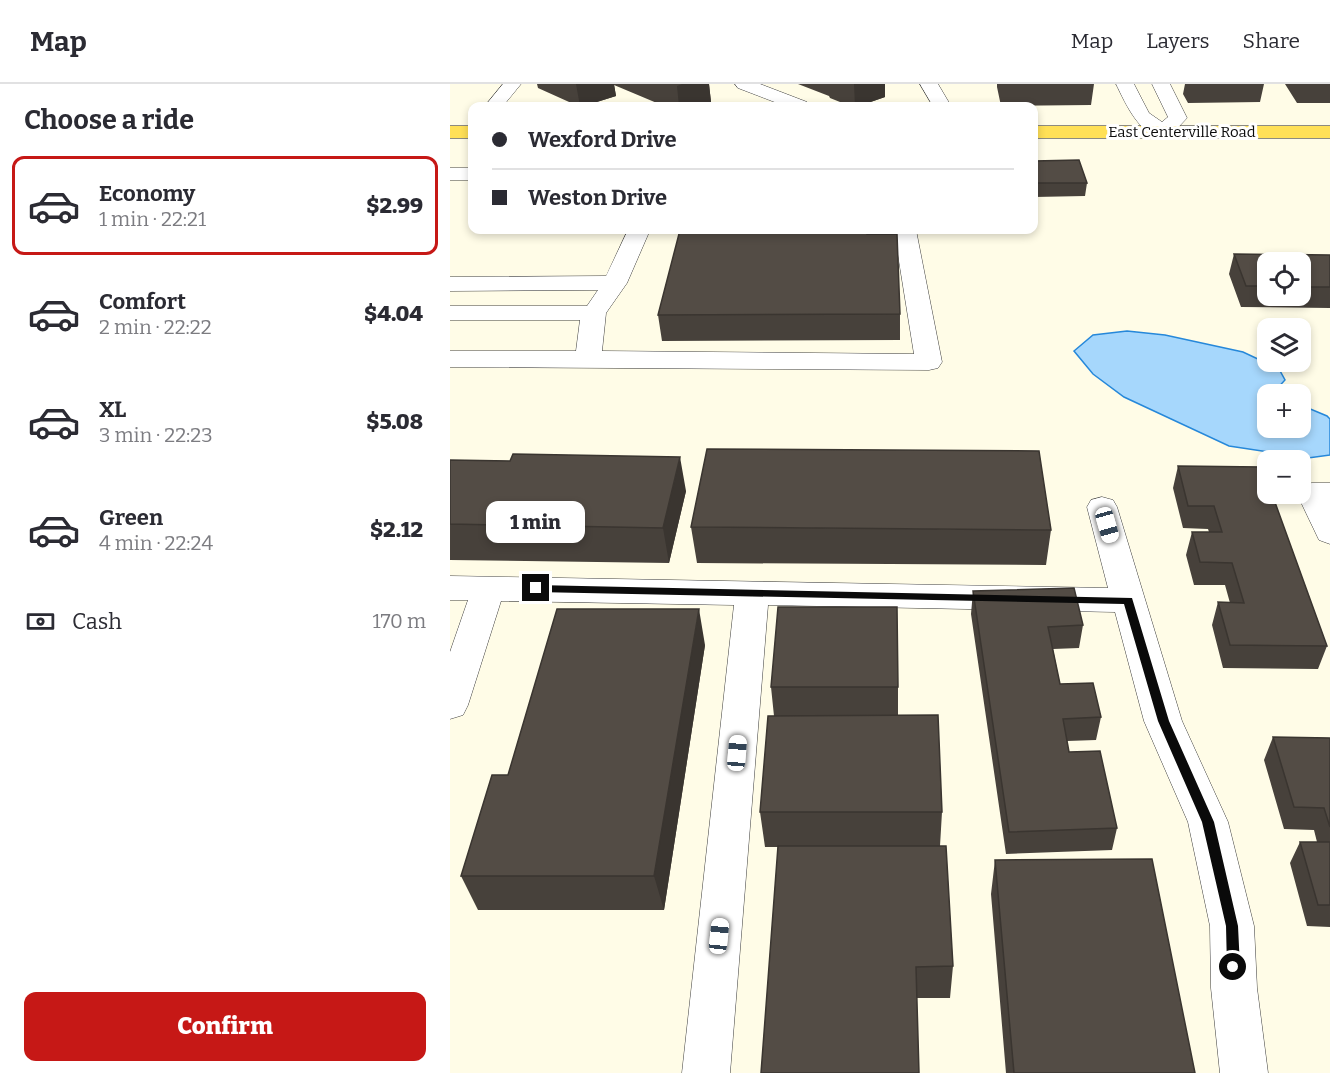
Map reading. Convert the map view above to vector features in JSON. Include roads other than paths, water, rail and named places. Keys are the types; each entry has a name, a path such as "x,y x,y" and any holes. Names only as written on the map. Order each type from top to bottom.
{"main road":[{"path":"450,132 468,132"},
{"name":"East Centerville Road","path":"1038,132 1330,132"},
{"path":"1163,132 1175,150"},
{"name":"East Centerville Road","path":"1038,150 1330,149"},
{"path":"450,151 468,151"}],"street":[{"path":"497,102 512,84"},
{"path":"744,84 790,102"},
{"path":"929,84 940,102"},
{"path":"1125,84 1141,116 1163,132 1178,118 1161,84"},
{"path":"450,174 468,174"},
{"path":"588,358 594,312 615,283 637,234"},
{"path":"450,359 588,358 928,362 906,234"},
{"path":"450,284 615,283"},
{"path":"450,313 594,312"},
{"path":"1330,494 1312,493 1330,533"},
{"path":"1102,507 1163,721 1208,822 1232,926 1234,988 1244,1073"},
{"path":"450,705 489,587"},
{"path":"450,588 1128,600"},
{"path":"706,1073 752,592"}],"water":[{"path":"1127,331 1165,335 1243,352 1257,359 1257,372 1281,372 1285,380 1281,384 1257,384 1257,438 1311,438 1311,409 1330,419 1330,455 1311,458 1311,450 1257,450 1229,446 1124,397 1093,374 1074,351 1093,335"}]}
